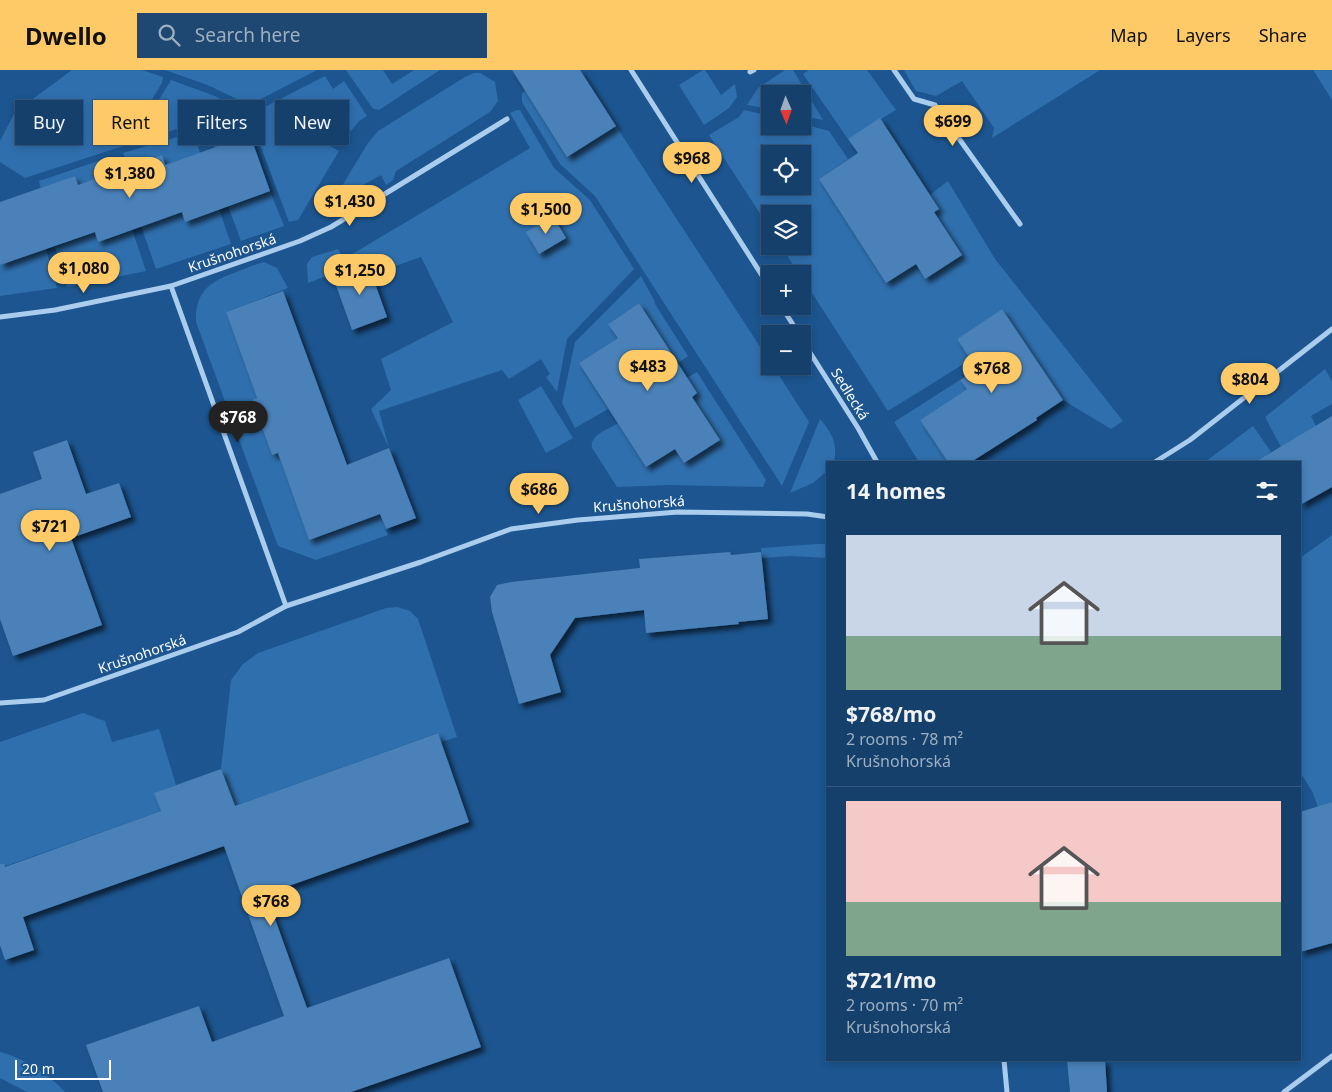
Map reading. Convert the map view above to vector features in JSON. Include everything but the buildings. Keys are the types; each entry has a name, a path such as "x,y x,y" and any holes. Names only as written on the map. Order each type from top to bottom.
{"street":[{"path":"631,70 761,274"},
{"path":"894,70 914,99 935,106 1020,224"},
{"name":"Krušnohorská","path":"0,317 55,310 171,286 300,241 331,227 507,119"},
{"path":"171,286 286,606"},
{"path":"1157,461 1190,440 1332,329"},
{"name":"Sedlecká","path":"811,354 858,428 876,461"},
{"name":"Krušnohorská","path":"0,702 44,700 238,632 286,606 421,562 511,529 578,520 678,512 807,514 826,517"},
{"path":"1284,1092 1332,1056"},
{"path":"1004,1061 1007,1092"}],"shaded area":[{"path":"72,70 142,70 163,77 162,83 151,100 93,100 93,145 123,146 25,178 0,162 0,141 15,112 15,145 83,145 83,100 31,100"},
{"path":"165,70 317,70 259,100 239,100 210,86"},
{"path":"346,70 383,70 392,84 414,70 440,70 379,110 371,106"},
{"path":"705,70 721,95 735,84 737,97 729,108 704,125 679,85"},
{"path":"785,70 793,70 802,85 762,85"},
{"path":"809,70 867,70 896,110 848,139 803,74"},
{"path":"904,70 1100,70 992,138 994,128 962,81 936,96 916,91"},
{"path":"1313,70 1332,70 1332,100"},
{"path":"474,73 480,73 495,82 498,101 490,112 396,171 393,180 386,185 381,175 349,193 356,204 340,214 334,214 331,210 331,204 368,143 378,131"},
{"path":"325,76 333,89 344,81 367,116 359,121 351,131 349,130 349,100 278,100"},
{"path":"171,80 222,100 178,100 178,129 168,132 168,100 159,100"},
{"path":"761,86 761,107 747,105"},
{"path":"526,91 616,126 761,348 761,375 779,375 809,422 782,486 595,196 560,164 522,102 522,93"},
{"path":"811,100 823,120 811,118"},
{"path":"275,102 275,145 328,145 339,151 298,220 289,222 260,145 265,145 265,107"},
{"path":"520,110 554,168 590,200 634,269 567,339 557,392 546,377 550,374 541,359 509,379 502,370 379,411 389,448 371,409 391,390 381,359 453,322 421,257 369,275 366,261 308,283 307,264 312,257 338,249 344,259 530,148 510,113"},
{"path":"744,110 761,114 761,135 811,135 811,126 829,131 848,159 819,179 886,283 915,264 925,279 962,255 934,212 938,208 930,195 948,181 995,259 1123,421 1111,429 1063,400 1002,309 957,339 970,360 888,411 811,291 811,265 793,265 787,255 811,255 811,205 761,205 761,215 709,135 739,117"},
{"path":"178,137 178,145 198,145 200,153 165,165 161,156 129,167 123,153 150,145 168,145 168,140"},
{"path":"107,158 112,173 78,185 75,176 41,189 39,181"},
{"path":"270,191 284,226 241,241 228,206"},
{"path":"219,209 231,244 156,269 141,226 182,212 185,221"},
{"path":"132,229 146,271 67,287 55,247 95,232 98,241"},
{"path":"46,249 57,288 0,296 0,265"},
{"path":"264,262 277,268 288,288 226,312 257,398 252,400 272,455 278,453 309,539 347,465 358,461 388,535 316,560 278,546 196,322 198,302 207,288 220,279"},
{"path":"641,276 655,304 688,356 678,363 639,303 609,323 618,338 579,363 608,409 575,428 562,403 575,342"},
{"path":"1325,369 1332,381 1332,404 1311,416 1316,426 1281,447 1265,417"},
{"path":"697,372 766,480 763,487 669,485 617,487 592,448 592,443 597,436 618,423 646,467 675,449 685,463 720,440 692,397 687,378"},
{"path":"960,380 967,389 920,420 947,461 918,461 894,422"},
{"path":"541,386 573,438 546,453 518,400"},
{"path":"820,419 833,439 834,461 826,461 826,472 813,483 790,493"},
{"path":"1253,426 1271,452 1257,461 1206,461"},
{"path":"1332,535 1332,802 1318,807 1312,791 1301,774 1301,557"},
{"path":"826,544 826,558 791,556 762,558 761,548"},
{"path":"397,607 410,611 418,619 457,737 441,742 437,733 235,806 221,769 231,680 243,664 258,653 386,608"},
{"path":"83,713 105,721 112,742 159,729 176,785 155,793 161,811 0,868 0,742"},
{"path":"0,1052 18,1058 35,1068 65,1092 27,1092 0,1078"}]}
